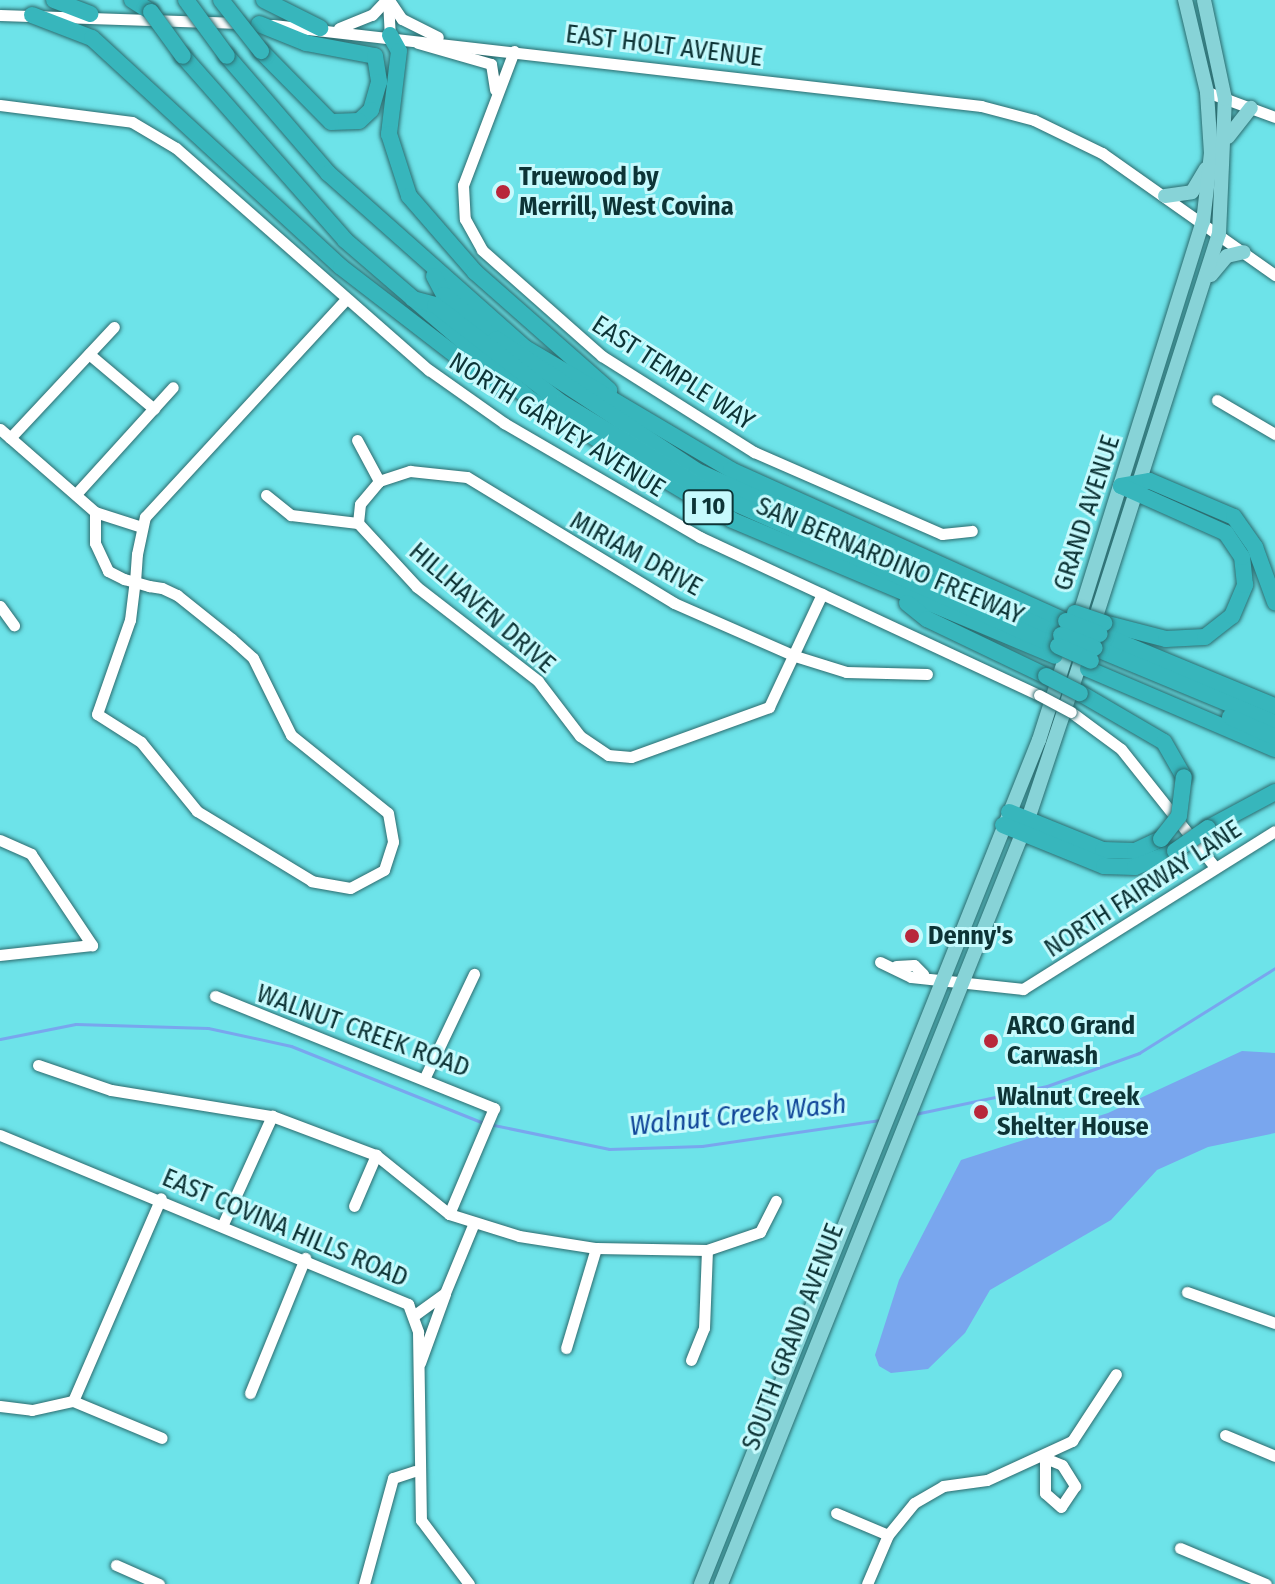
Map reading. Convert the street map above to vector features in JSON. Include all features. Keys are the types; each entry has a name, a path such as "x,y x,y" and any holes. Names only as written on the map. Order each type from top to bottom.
{"highway":[{"path":"54,0 90,14"},
{"path":"132,0 146,6"},
{"name":"SAN BERNARDINO FREEWAY","path":"186,0 227,56 328,173 432,271 525,348 670,438 1036,608 1062,634"},
{"path":"221,0 261,51 331,122 359,121 371,110 379,82 375,56 306,43 259,24"},
{"path":"264,0 327,29"},
{"name":"SAN BERNARDINO FREEWAY","path":"146,6 183,56 334,229 407,298 530,399 658,481 897,594 1062,634 1275,706"},
{"path":"32,15 92,38 341,267 485,378 530,399"},
{"path":"399,36 389,134 409,196 552,344 670,438"},
{"path":"432,271 444,295 496,339 697,471 1062,634"},
{"path":"407,298 435,305 562,403 703,489 1096,647 1275,723"},
{"path":"1121,486 1141,488 1234,517 1255,547 1275,602"},
{"path":"1096,647 1194,639 1220,629 1240,602 1246,570 1226,533 1141,488"},
{"path":"897,594 927,619 1080,693 1164,742 1184,777 1179,816 1161,839 1135,851 1103,850 1006,818"},
{"path":"1096,647 1275,737"},
{"name":"SAN BERNARDINO FREEWAY","path":"1096,647 1275,749"},
{"path":"1025,825 1104,866 1135,867 1175,851 1208,828 1275,792"}],"main road":[{"name":"GRAND AVENUE","path":"889,1113 1006,818 1121,486 1203,222 1210,158 1207,92 1185,0"},
{"name":"GRAND AVENUE","path":"909,1107 1025,825 1141,488 1219,234 1226,141 1225,99 1204,0"},
{"path":"1226,141 1251,108"},
{"path":"1165,196 1192,192 1210,158"},
{"path":"1204,286 1227,256 1244,252"},
{"name":"SOUTH GRAND AVENUE","path":"721,1584 909,1107"},
{"name":"SOUTH GRAND AVENUE","path":"701,1584 889,1113"}],"street":[{"path":"327,29 372,15 388,0"},
{"path":"388,0 399,36 491,64 494,98"},
{"path":"388,0 402,19 446,41"},
{"name":"EAST HOLT AVENUE","path":"0,15 90,14 327,29 981,106 1069,135 1165,196 1275,275"},
{"name":"EAST TEMPLE WAY","path":"514,51 466,166 462,203 482,250 602,356 754,452 942,534 972,531"},
{"path":"1207,92 1275,117"},
{"name":"NORTH GARVEY AVENUE","path":"0,105 132,122 176,148 429,370 556,456 700,537 1071,712 1121,749 1214,866"},
{"path":"95,512 98,555 130,581 177,595 232,639 253,658 291,735 388,813 393,842 384,870 350,888 312,881 197,811 141,742 97,714 123,647 130,581 142,527 161,495 346,299"},
{"path":"10,438 114,327"},
{"path":"89,354 154,409"},
{"path":"76,494 173,387"},
{"path":"1217,400 1275,434"},
{"path":"0,429 95,512 142,527"},
{"path":"266,495 291,515 358,523 360,504 379,481 357,440"},
{"name":"MIRIAM DRIVE","path":"379,481 410,471 467,477 674,603 795,656 846,672 927,674"},
{"name":"HILLHAVEN DRIVE","path":"358,523 429,597 538,681 580,736 608,755 631,757 755,715 777,697 822,594"},
{"path":"0,606 14,625"},
{"name":"NORTH FAIRWAY LANE","path":"880,962 896,966 911,977 923,974 1002,991 1049,977 1214,866 1275,831"},
{"path":"0,840 31,854 92,945 0,955"},
{"path":"426,1075 474,974"},
{"name":"WALNUT CREEK ROAD","path":"215,996 426,1075 491,1120 449,1214"},
{"path":"38,1065 111,1090 272,1116 376,1155 449,1214 473,1225 596,1248 707,1250 760,1232 776,1201"},
{"path":"223,1224 272,1116"},
{"name":"EAST COVINA HILLS ROAD","path":"0,1135 161,1198 395,1296 416,1314 415,1471 430,1541 469,1584"},
{"path":"354,1206 376,1155"},
{"path":"73,1401 161,1198"},
{"path":"418,1366 473,1225"},
{"path":"566,1348 596,1248"},
{"path":"691,1360 704,1328 707,1250"},
{"path":"250,1393 305,1258"},
{"path":"1187,1292 1275,1323"},
{"path":"416,1314 445,1293"},
{"path":"867,1584 888,1535 914,1503 943,1486 987,1480 1045,1458 1088,1424 1116,1374"},
{"path":"0,1406 32,1410 73,1401 162,1438"},
{"path":"1225,1435 1275,1456"},
{"path":"364,1584 393,1478 415,1471"},
{"path":"836,1513 888,1535"},
{"path":"1180,1548 1266,1584"},
{"path":"116,1565 159,1584"}],"water":[{"path":"1242,1051 1275,1053 1275,1133 1208,1147 1157,1170 1111,1220 990,1290 965,1333 928,1369 891,1373 879,1366 875,1355 899,1280 961,1160 1108,1113"}],"waterway":[{"name":"Walnut Creek Wash","path":"915,1114 1047,1086 1139,1053 1275,968"},
{"name":"Walnut Creek Wash","path":"0,1039 76,1024 208,1028 291,1046 484,1123 609,1149 702,1146 880,1120"}],"place":[{"name":"Truewood by Merrill, West Covina","path":"503,192"},
{"name":"Denny's","path":"912,936"},
{"name":"ARCO Grand Carwash","path":"991,1041"},
{"name":"Walnut Creek Shelter House","path":"981,1112"}]}
